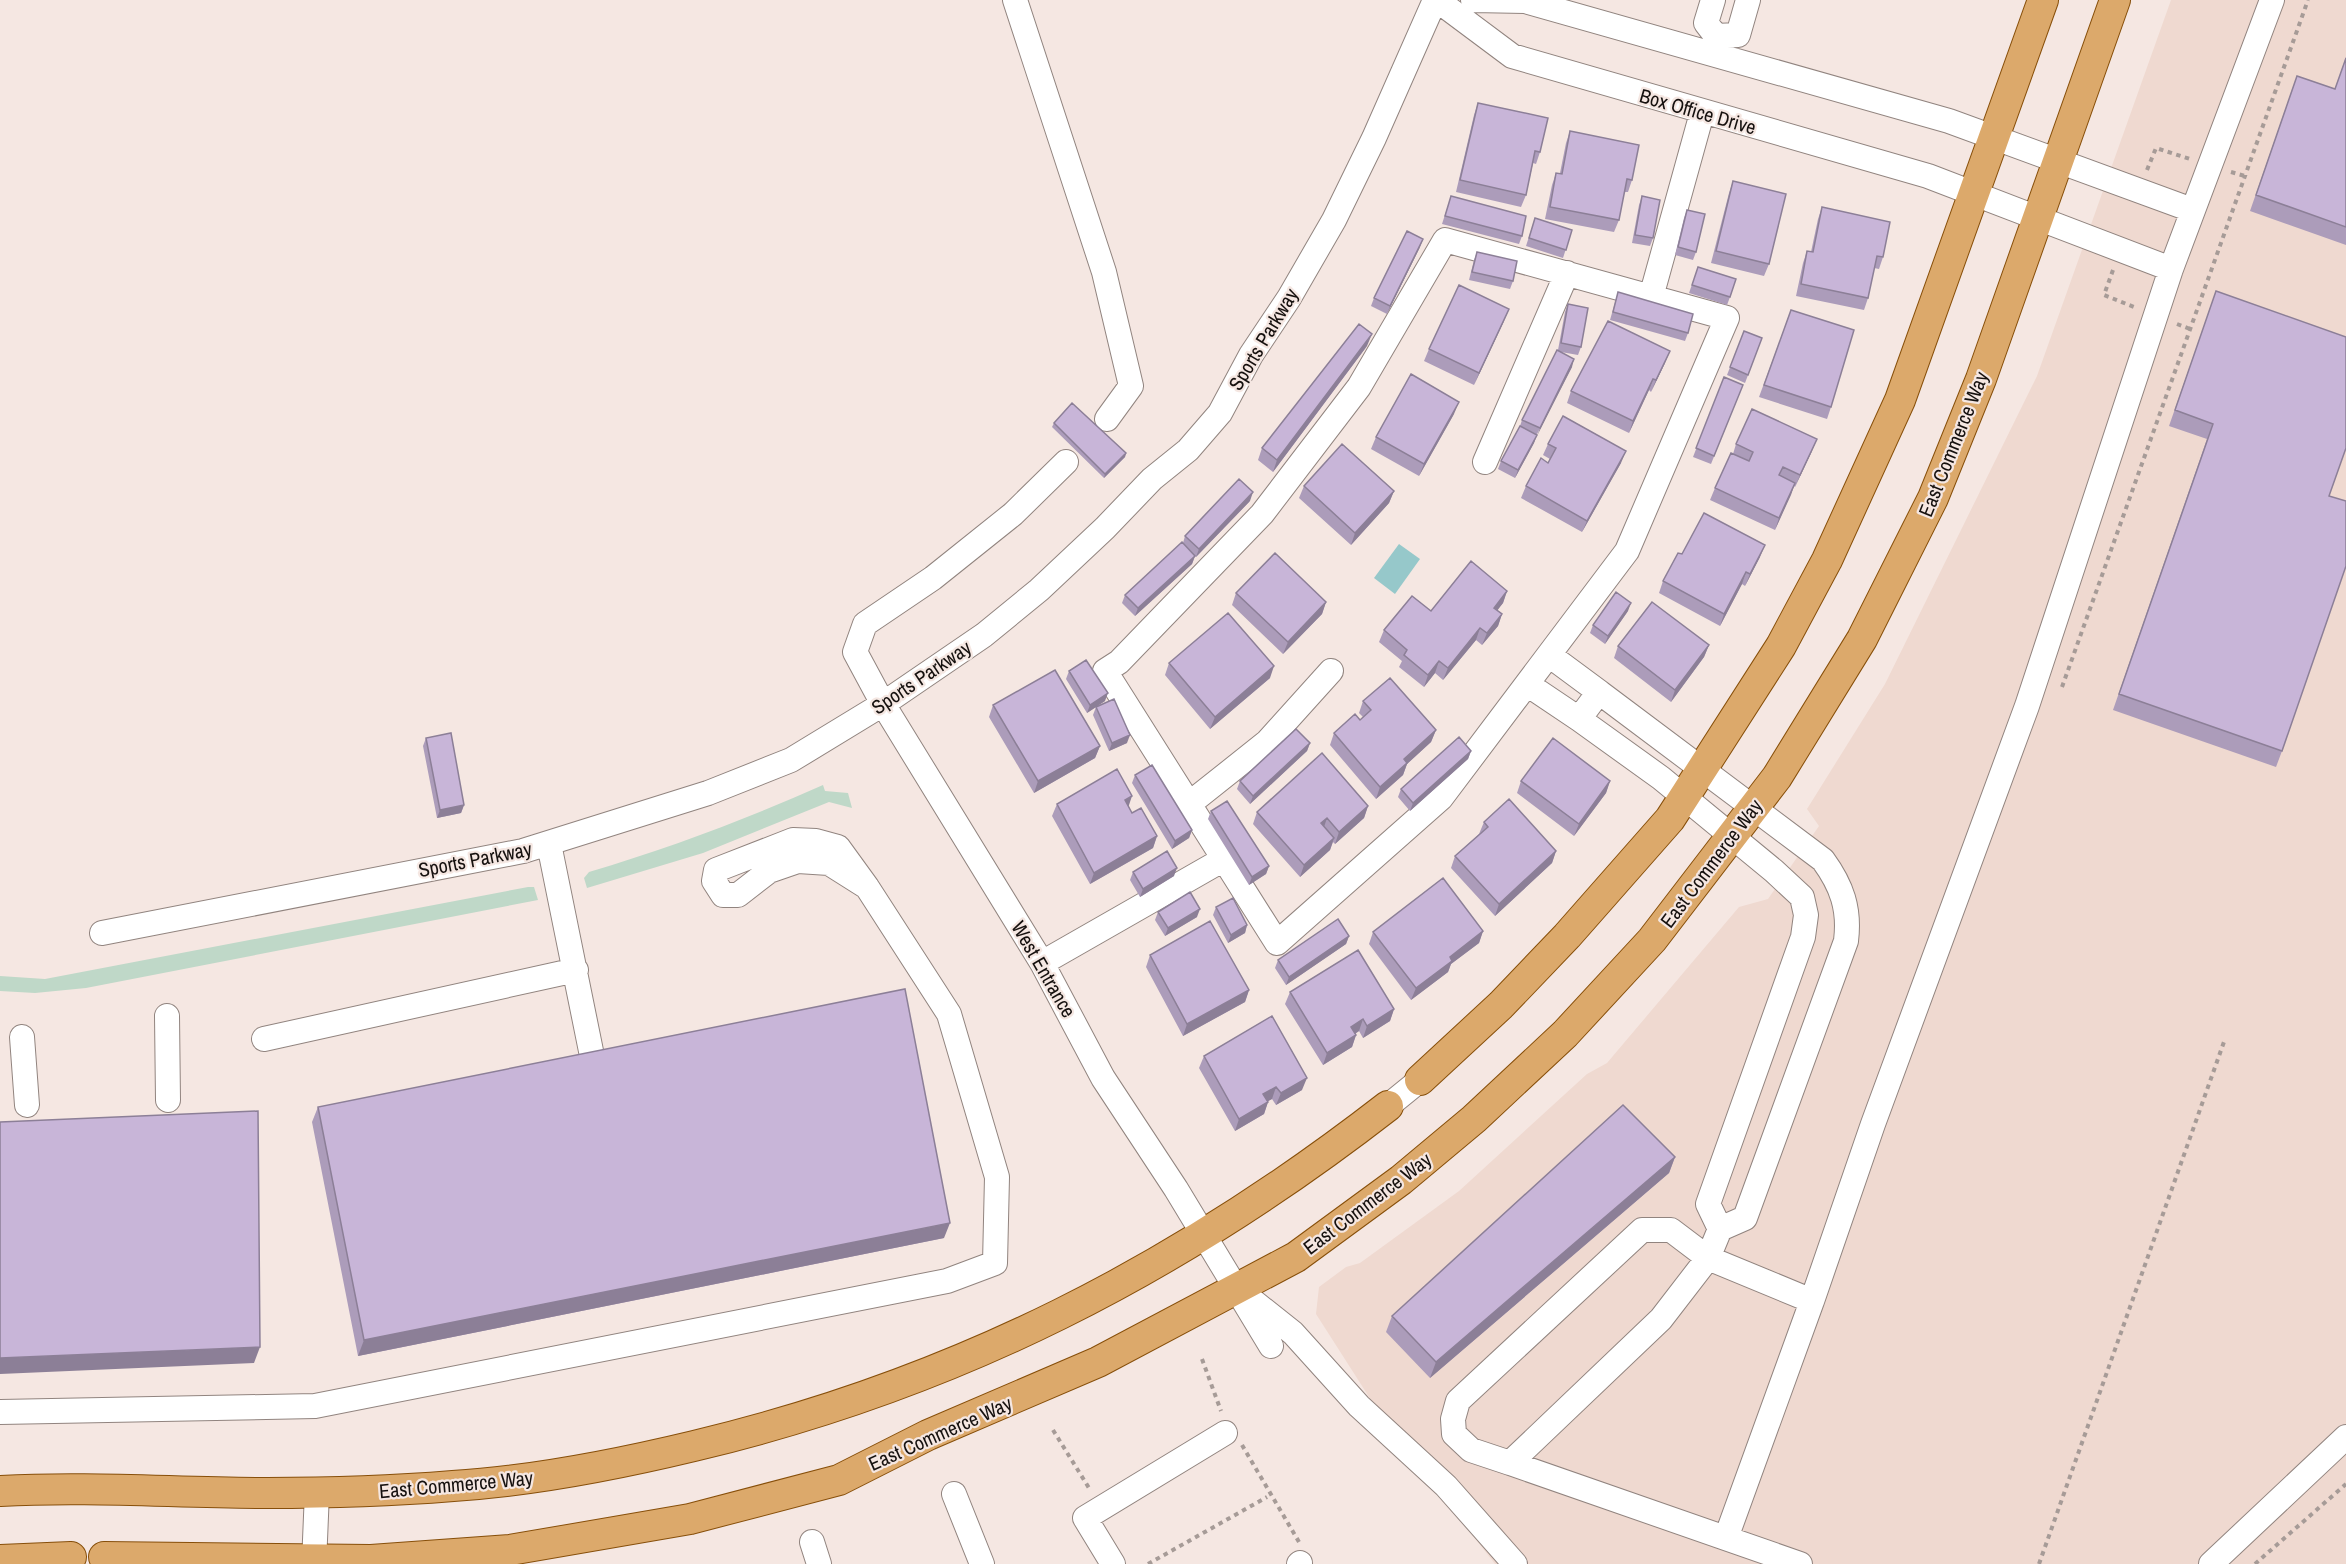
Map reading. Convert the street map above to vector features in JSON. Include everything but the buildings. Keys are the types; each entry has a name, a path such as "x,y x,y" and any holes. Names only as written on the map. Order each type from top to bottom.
{"main road":[{"name":"East Commerce Way","path":"1420,1080 1501,1005 1567,936 1670,819 1781,646 1857,498 1900,400 2043,0"},
{"name":"East Commerce Way","path":"104,1557 314,1562 510,1550 690,1519 839,1480 928,1435 1098,1362 1296,1257 1401,1180 1474,1119 1565,1034 1652,940 1777,777 1862,639 1933,498 1981,379 2115,0"},
{"name":"East Commerce Way","path":"0,1491 55,1488 266,1493 453,1486 533,1478 654,1456 792,1421 854,1402 1034,1329 1114,1289 1264,1197 1388,1106"},
{"name":"East Commerce Way","path":"0,1560 71,1557"}],"street":[{"path":"1015,0 1104,272 1131,386 1107,419"},
{"name":"Box Office Drive","path":"1436,0 1512,56 1701,113 1929,176 2171,268"},
{"name":"Sports Parkway","path":"102,933 523,851 708,793 791,760 883,704 984,635 1039,590 1105,528 1152,479 1188,450 1220,413 1251,355 1289,298 1334,220 1436,0"},
{"path":"1473,0 1525,2 1713,45 1949,121 2192,210"},
{"path":"1713,0 1706,23 1713,45"},
{"path":"1713,45 1738,34 1748,0"},
{"path":"1726,1538 1873,1125 2009,756 2171,268 2272,0"},
{"path":"1651,297 1701,113"},
{"path":"1445,240 1567,273 1727,318 1627,550 1441,798 1277,943 1105,672 1119,662 1262,514 1359,387 1445,240"},
{"path":"1485,462 1567,273"},
{"name":"West Entrance","path":"1066,462 1013,514 933,578 865,624 855,652 883,704 1042,963 1103,1077 1204,1235 1271,1346"},
{"path":"1510,1463 1661,1319 1708,1258 1720,1229 1745,1218 1830,989 1846,940 1848,920 1837,879 1823,861 1548,655"},
{"path":"1189,804 1267,742 1330,671"},
{"path":"1527,684 1579,719 1684,797 1802,897 1806,915 1803,937 1708,1204 1720,1229"},
{"path":"1579,719 1599,692"},
{"path":"0,1412 315,1406 947,1281 995,1263 997,1177 949,1014 867,887 838,847 816,841 793,840 717,870 714,880 723,894 738,895 769,871 798,861 828,863 867,887"},
{"path":"549,844 591,1051"},
{"path":"1042,963 1224,859"},
{"path":"264,1039 576,970"},
{"path":"166,1016 168,1100"},
{"path":"22,1037 27,1105"},
{"name":"East Commerce Way","path":"1388,1106 1420,1080"},
{"path":"1800,1564 1471,1450 1455,1434 1453,1419 1458,1401 1642,1230 1671,1230 1708,1258 1812,1301"},
{"path":"1236,1288 1293,1333 1359,1406 1446,1486 1515,1564"},
{"path":"1113,1564 1085,1518 1229,1429"},
{"path":"2211,1564 2346,1437"},
{"path":"314,1562 317,1492"},
{"path":"954,1494 982,1564"},
{"name":"East Commerce Way","path":"71,1557 104,1557"}],"path":[{"path":"2062,687 2308,0"},
{"path":"2145,176 2156,148 2245,176"},
{"path":"2115,266 2104,295 2190,329"},
{"path":"2039,1564 2225,1039"},
{"path":"1202,1359 1229,1429 1300,1557"},
{"path":"2255,1564 2346,1484"},
{"path":"1148,1564 1267,1497"}],"shaded area":[{"path":"2171,0 2346,0 2346,1564 1495,1564 1387,1425 1316,1314 1319,1287 1346,1267 1360,1263 1459,1191 1587,1074 1607,1063 1739,907 1768,899 1819,826 1807,809 1885,684 2037,376"}],"green space":[{"path":"823,785 825,791 848,793 852,808 829,802 703,853 587,888 584,878 589,872 708,832"},
{"path":"534,887 538,900 86,988 35,993 0,991 0,976 45,979"}],"water":[{"path":"1399,544 1420,559 1395,594 1374,578"}]}
